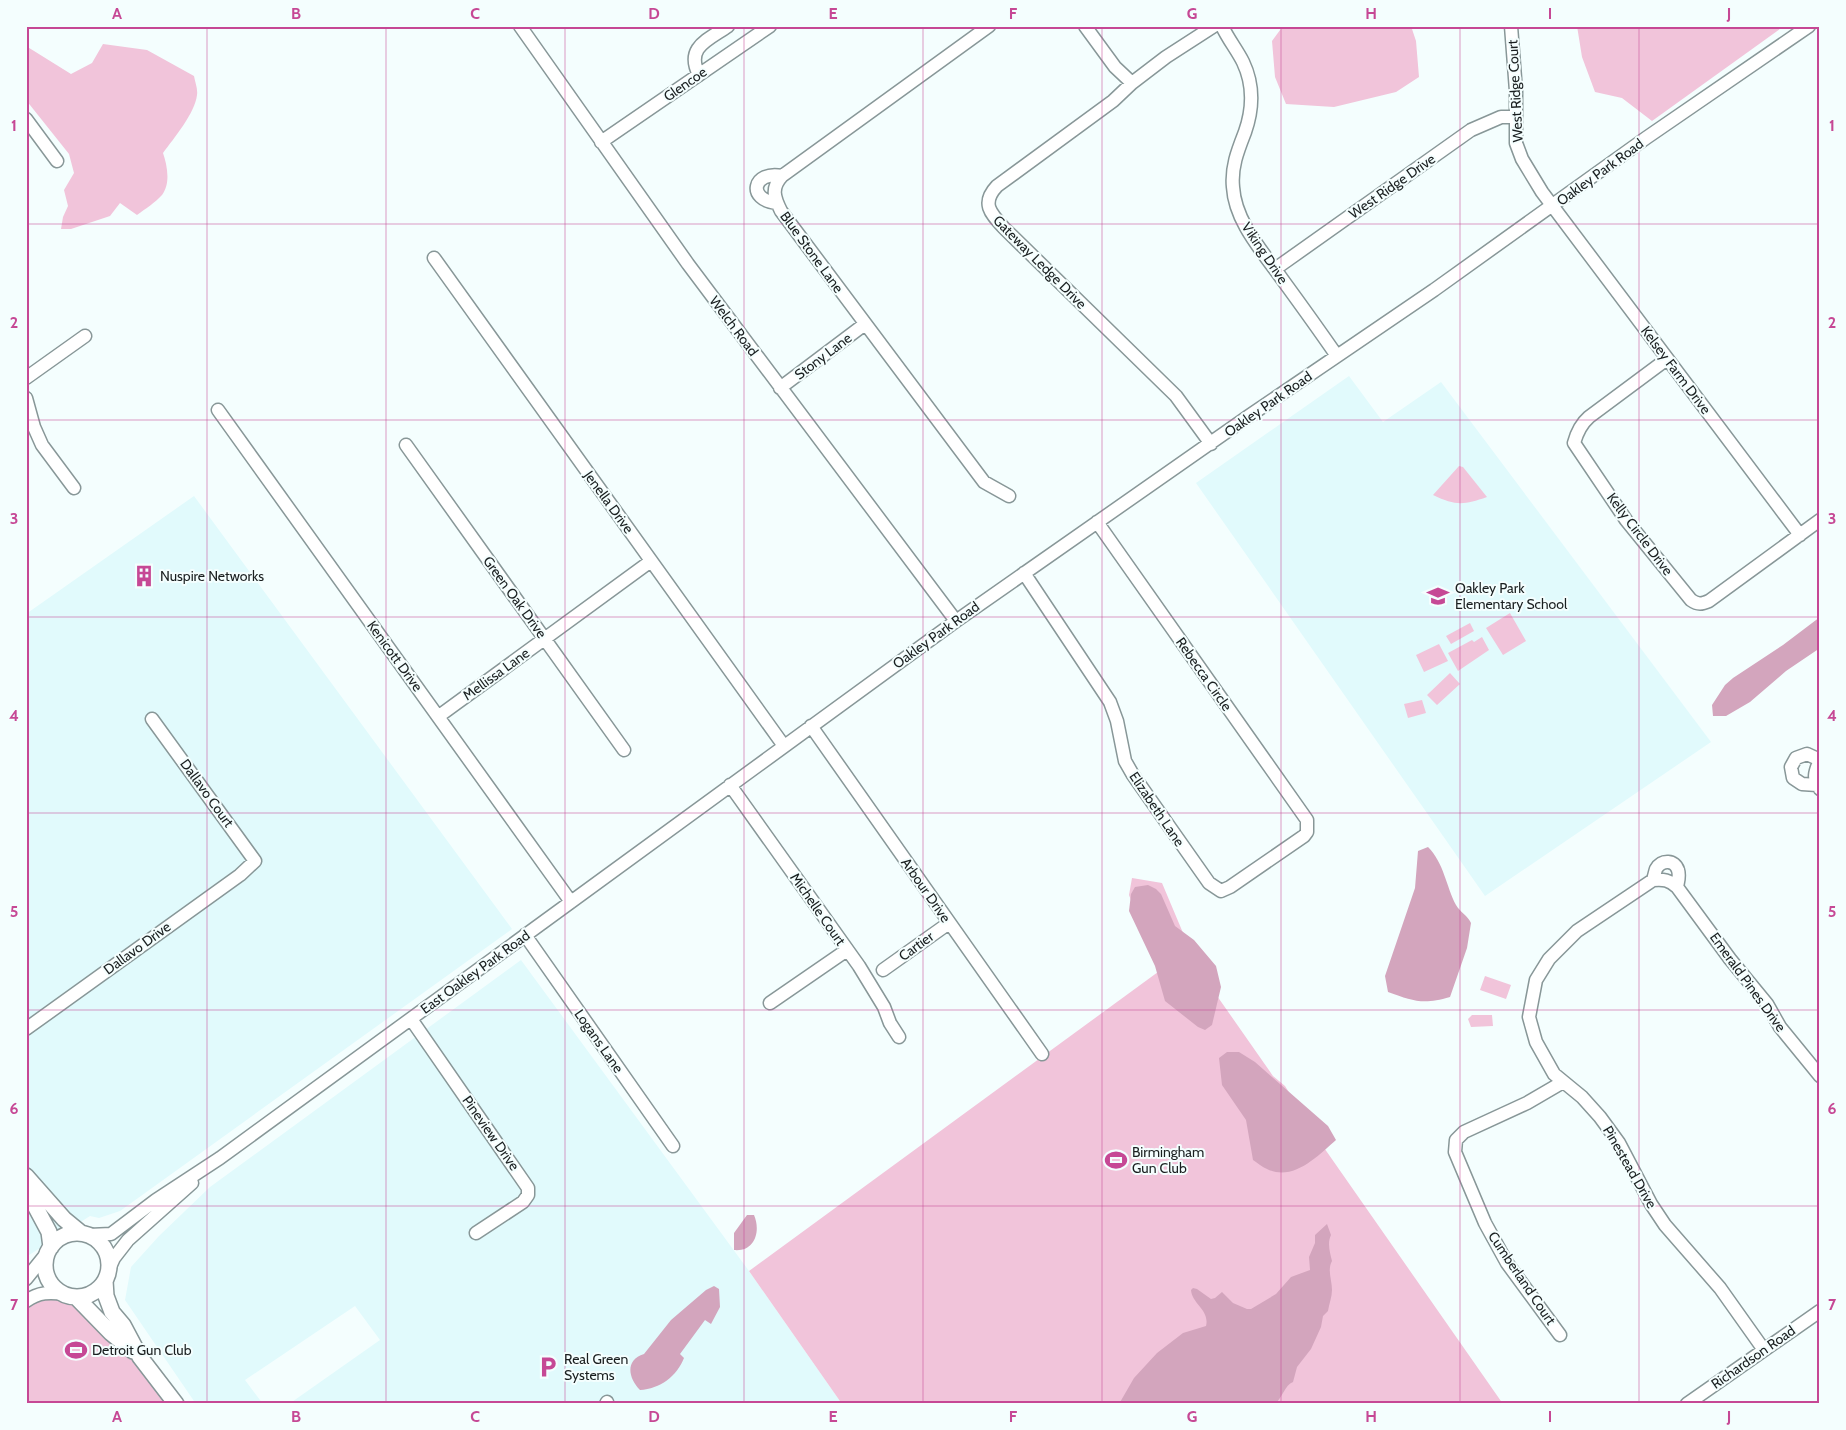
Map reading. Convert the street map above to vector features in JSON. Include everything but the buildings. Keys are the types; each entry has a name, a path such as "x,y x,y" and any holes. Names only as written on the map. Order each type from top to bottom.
{"main road":[{"path":"26,1176 64,1219 85,1234 98,1240 105,1249 108,1259 106,1296 112,1312 122,1325 140,1357 176,1404"},
{"path":"26,1189 49,1232 49,1250 45,1263 46,1273 50,1282 56,1289 71,1295 111,1333 140,1357"},
{"path":"49,1250 56,1240 64,1236 85,1234"},
{"path":"71,1295 93,1292 106,1275"}],"street":[{"name":"Welch Road","path":"520,26 688,264 956,621"},
{"path":"698,75 694,66 694,55 705,42 728,26"},
{"name":"Glencoe","path":"601,142 770,26"},
{"name":"Blue Stone Lane","path":"990,26 782,176 774,190 777,203 984,482 1009,496"},
{"path":"1085,26 1115,67 1132,83"},
{"name":"Gateway Ledge Drive","path":"1211,444 1176,396 993,217 988,209 988,200 997,186 1113,101 1132,83 1166,57 1214,26"},
{"name":"Viking Drive","path":"1222,26 1243,61 1248,73 1252,97 1248,122 1234,163 1232,187 1234,198 1244,224 1337,356"},
{"name":"West Ridge Court","path":"1511,26 1516,92 1516,143 1522,158 1542,192 1553,206"},
{"name":"Oakley Park Road","path":"730,785 1024,573 1553,206 1646,138 1810,26"},
{"name":"West Ridge Drive","path":"1275,269 1471,130 1502,117 1515,117"},
{"path":"26,120 56,161"},
{"name":"Kelsey Farm Drive","path":"1553,206 1800,535"},
{"name":"Jenella Drive","path":"434,258 784,746"},
{"name":"Stony Lane","path":"780,388 865,324"},
{"path":"26,378 85,336"},
{"name":"Kelly Circle Drive","path":"1668,360 1589,417 1576,435 1574,443 1626,520 1691,600 1701,604 1710,601 1820,520"},
{"path":"26,398 34,427 42,445 74,488"},
{"name":"Kenicott Drive","path":"218,410 439,716 570,902"},
{"name":"Green Oak Drive","path":"406,445 624,750"},
{"name":"Rebecca Circle","path":"1098,522 1304,815 1308,827"},
{"name":"Mellissa Lane","path":"439,716 651,561"},
{"name":"Elizabeth Lane","path":"1024,573 1110,702 1117,721 1125,761 1133,775 1213,887 1221,890 1230,887 1304,836 1308,827"},
{"name":"Dallavo Court","path":"152,719 255,860 248,867"},
{"name":"Arbour Drive","path":"811,726 1042,1054"},
{"path":"1806,754 1820,760 1814,777 1818,787 1802,784 1793,778 1791,767 1796,758 1806,754"},
{"name":"East Oakley Park Road","path":"85,1234 111,1234 156,1200 220,1158 730,785"},
{"name":"Michelle Court","path":"730,785 859,966 884,1007 890,1023 899,1037"},
{"name":"Emerald Pines Drive","path":"1678,887 1678,868 1673,863 1661,864 1657,876 1670,881 1678,887 1730,958 1767,1004 1780,1027 1820,1076"},
{"name":"Dallavo Drive","path":"26,1029 240,875 248,867"},
{"name":"Pinestead Drive","path":"1657,876 1567,939 1549,958 1536,980 1529,1016 1536,1042 1554,1074 1582,1097 1600,1117 1619,1143 1651,1204 1665,1225 1720,1288 1764,1350"},
{"name":"Cartier","path":"883,970 948,923"},
{"name":"Logans Lane","path":"525,935 673,1146"},
{"path":"770,1003 847,950"},
{"name":"Pineview Drive","path":"411,1018 528,1188 528,1195 523,1202 476,1233"},
{"name":"Cumberland Court","path":"1560,1335 1507,1262 1485,1222 1457,1160 1454,1146 1456,1140 1464,1132 1526,1103 1564,1082"},
{"name":"East Oakley Park Road","path":"106,1275 114,1258 128,1240 220,1158"},
{"path":"26,1279 49,1250"},
{"path":"26,1301 35,1295 48,1292 71,1295"},
{"name":"Richardson Road","path":"1687,1404 1820,1311"}],"shaded area":[{"path":"1283,26 1411,26 1416,41 1419,77 1396,92 1334,107 1286,104 1275,77 1272,41"},
{"path":"1577,26 1784,26 1652,121 1622,98 1595,92 1582,57"},
{"path":"103,44 147,50 194,76 197,95 192,110 163,153 167,168 167,185 160,198 137,215 120,203 110,216 71,229 61,229 63,217 68,206 64,190 74,173 69,154 26,100 26,46 71,74 92,63"},
{"name":"Oakley Park Elementary School","path":"1349,376 1383,422 1441,382 1711,742 1485,896 1196,483"},
{"path":"1459,466 1463,467 1487,497 1472,502 1454,503 1433,495"},
{"path":"194,496 512,929 120,1211 99,1218 90,1216 26,1257 26,614"},
{"path":"1510,613 1526,641 1503,655 1486,628"},
{"path":"1820,617 1820,648 1786,671 1750,702 1726,716 1713,716 1712,705 1725,685"},
{"path":"1470,623 1474,631 1451,644 1446,636"},
{"path":"1482,637 1489,650 1458,671 1448,653 1472,640 1474,642"},
{"path":"1439,644 1448,661 1424,672 1416,655"},
{"path":"1450,673 1460,684 1437,705 1427,695"},
{"path":"1422,700 1426,713 1408,718 1404,704"},
{"path":"1428,847 1438,860 1456,905 1471,923 1467,948 1450,997 1432,1001 1418,1001 1388,992 1385,976 1415,888 1418,851"},
{"name":"Birmingham Gun Club","path":"1132,878 1162,883 1186,940 1215,993 1273,1076 1285,1086 1320,1142 1503,1404 842,1404 749,1271 1158,972 1129,895"},
{"path":"1148,885 1161,894 1175,926 1194,940 1216,966 1221,987 1212,1025 1205,1030 1198,1027 1165,1001 1155,966 1129,911 1131,894 1135,887"},
{"path":"521,960 749,1271 842,1404 289,1404 380,1340 355,1306 245,1380 263,1404 196,1404 125,1300 131,1267 159,1236 210,1187"},
{"path":"1485,976 1511,985 1506,999 1480,990"},
{"path":"1472,1015 1492,1015 1493,1026 1471,1027 1468,1019"},
{"path":"1227,1052 1239,1052 1255,1062 1328,1126 1336,1140 1313,1160 1296,1170 1277,1172 1263,1167 1253,1160 1246,1120 1222,1085 1219,1058"},
{"path":"747,1215 754,1215 757,1228 756,1234 747,1248 734,1250 734,1233"},
{"path":"1327,1224 1331,1235 1329,1245 1332,1261 1330,1271 1332,1293 1328,1311 1323,1316 1321,1327 1311,1349 1297,1367 1293,1382 1275,1404 1119,1404 1134,1378 1157,1353 1183,1333 1206,1326 1207,1320 1203,1311 1192,1295 1191,1290 1193,1288 1211,1299 1222,1292 1233,1303 1251,1309 1276,1294 1291,1277 1310,1270 1309,1257 1315,1243 1315,1235"},
{"path":"714,1286 719,1289 720,1307 711,1324 705,1320 680,1354 684,1358 672,1376 661,1384 640,1390 633,1380 630,1370 634,1360 644,1354 671,1320 706,1290"},
{"name":"Detroit Gun Club","path":"40,1298 73,1301 136,1356 170,1404 26,1404 26,1308"}],"place":[{"name":"Nuspire Networks","path":"144,576"},
{"name":"Oakley Park Elementary School","path":"1438,596"},
{"name":"Birmingham Gun Club","path":"1116,1160"},
{"name":"Detroit Gun Club","path":"76,1350"},
{"name":"Real Green Systems","path":"548,1367"}]}
